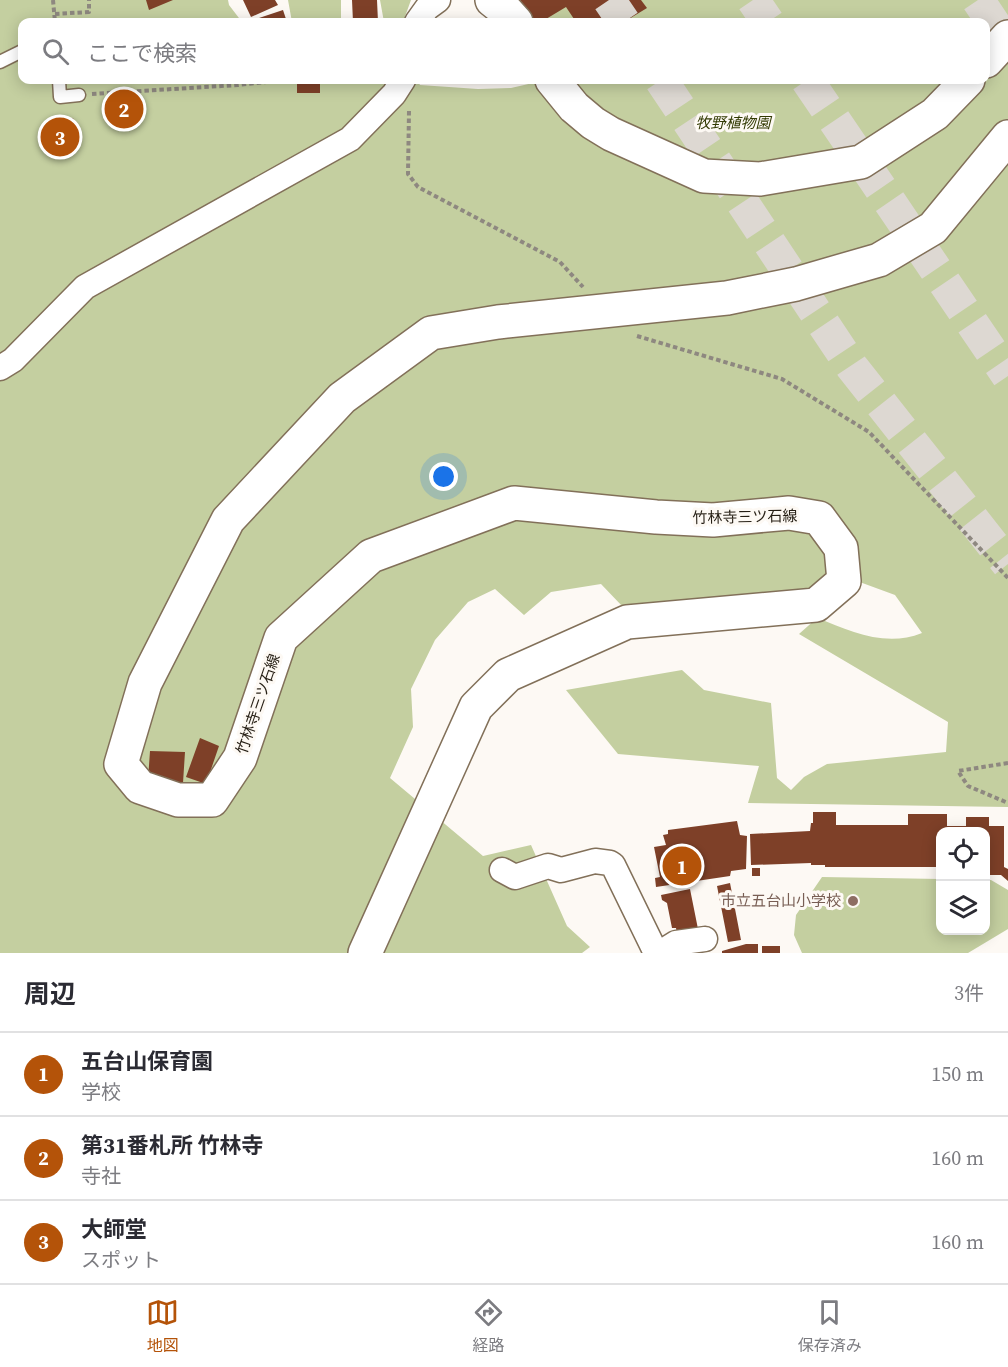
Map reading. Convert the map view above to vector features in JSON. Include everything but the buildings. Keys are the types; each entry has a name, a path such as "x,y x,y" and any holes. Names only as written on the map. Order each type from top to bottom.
{"main road":[{"path":"492,0 512,18"},
{"path":"990,57 1008,37"},
{"path":"555,84 574,107 610,134 704,176 760,179 861,162 935,114 964,84"},
{"name":"竹林寺三ツ石線","path":"365,953 476,707 508,675 627,622 816,605 844,581 841,548 819,518 789,513 713,520 656,517 514,503 372,556 281,638 240,758 212,800 178,800 140,788 121,764 145,683 228,520 342,398 431,333 498,322 727,298 796,284 879,260 933,228 1008,137"}],"street":[{"path":"420,18 438,0"},
{"path":"0,368 13,360 86,287 350,139 394,94 400,84"},
{"path":"502,870 515,877 548,866 561,870 595,861 610,863 614,865 658,953 676,944 705,939"}],"lane":[{"path":"0,62 18,53"},
{"path":"59,84 60,97 79,94"}],"path":[{"path":"53,0 55,15 89,12 89,0"},
{"path":"79,94 240,84"},
{"path":"409,103 408,174 412,182 560,262 604,311"},
{"path":"635,335 782,379 869,432 1008,578"},
{"path":"1008,764 957,771 968,786 1008,802"}],"green space":[{"name":"牧野植物園","path":"0,0 228,0 239,18 18,18 18,84 419,84 478,89 511,88 528,84 990,84 990,18 522,18 510,0 1008,0 1008,807 748,803 759,766 618,754 566,690 682,670 704,690 771,703 777,778 791,790 804,777 827,764 946,752 948,722 799,634 817,618 855,632 881,638 895,639 922,633 895,595 846,577 798,595 623,607 601,584 551,592 524,615 495,589 468,602 435,640 411,689 413,727 390,778 483,856 531,845 567,926 590,947 582,953 0,953"},
{"path":"288,0 341,0 341,18 291,18"},
{"path":"380,0 411,0 404,18 383,18"},
{"path":"822,877 936,879 936,935 990,935 990,880 1008,890 1008,929 968,953 802,953 794,935 796,915"}],"tunnel":[{"path":"609,0 621,18"},
{"path":"753,0 765,18"},
{"path":"978,0 1008,45"},
{"path":"664,84 852,367 1008,564"},
{"path":"810,84 1008,376"}],"place":[{"name":"第31番札所 竹林寺","path":"124,109"},
{"name":"大師堂","path":"60,137"},
{"name":"五台山保育園","path":"682,866"},
{"name":"市立五台山小学校","path":"853,901"}]}
